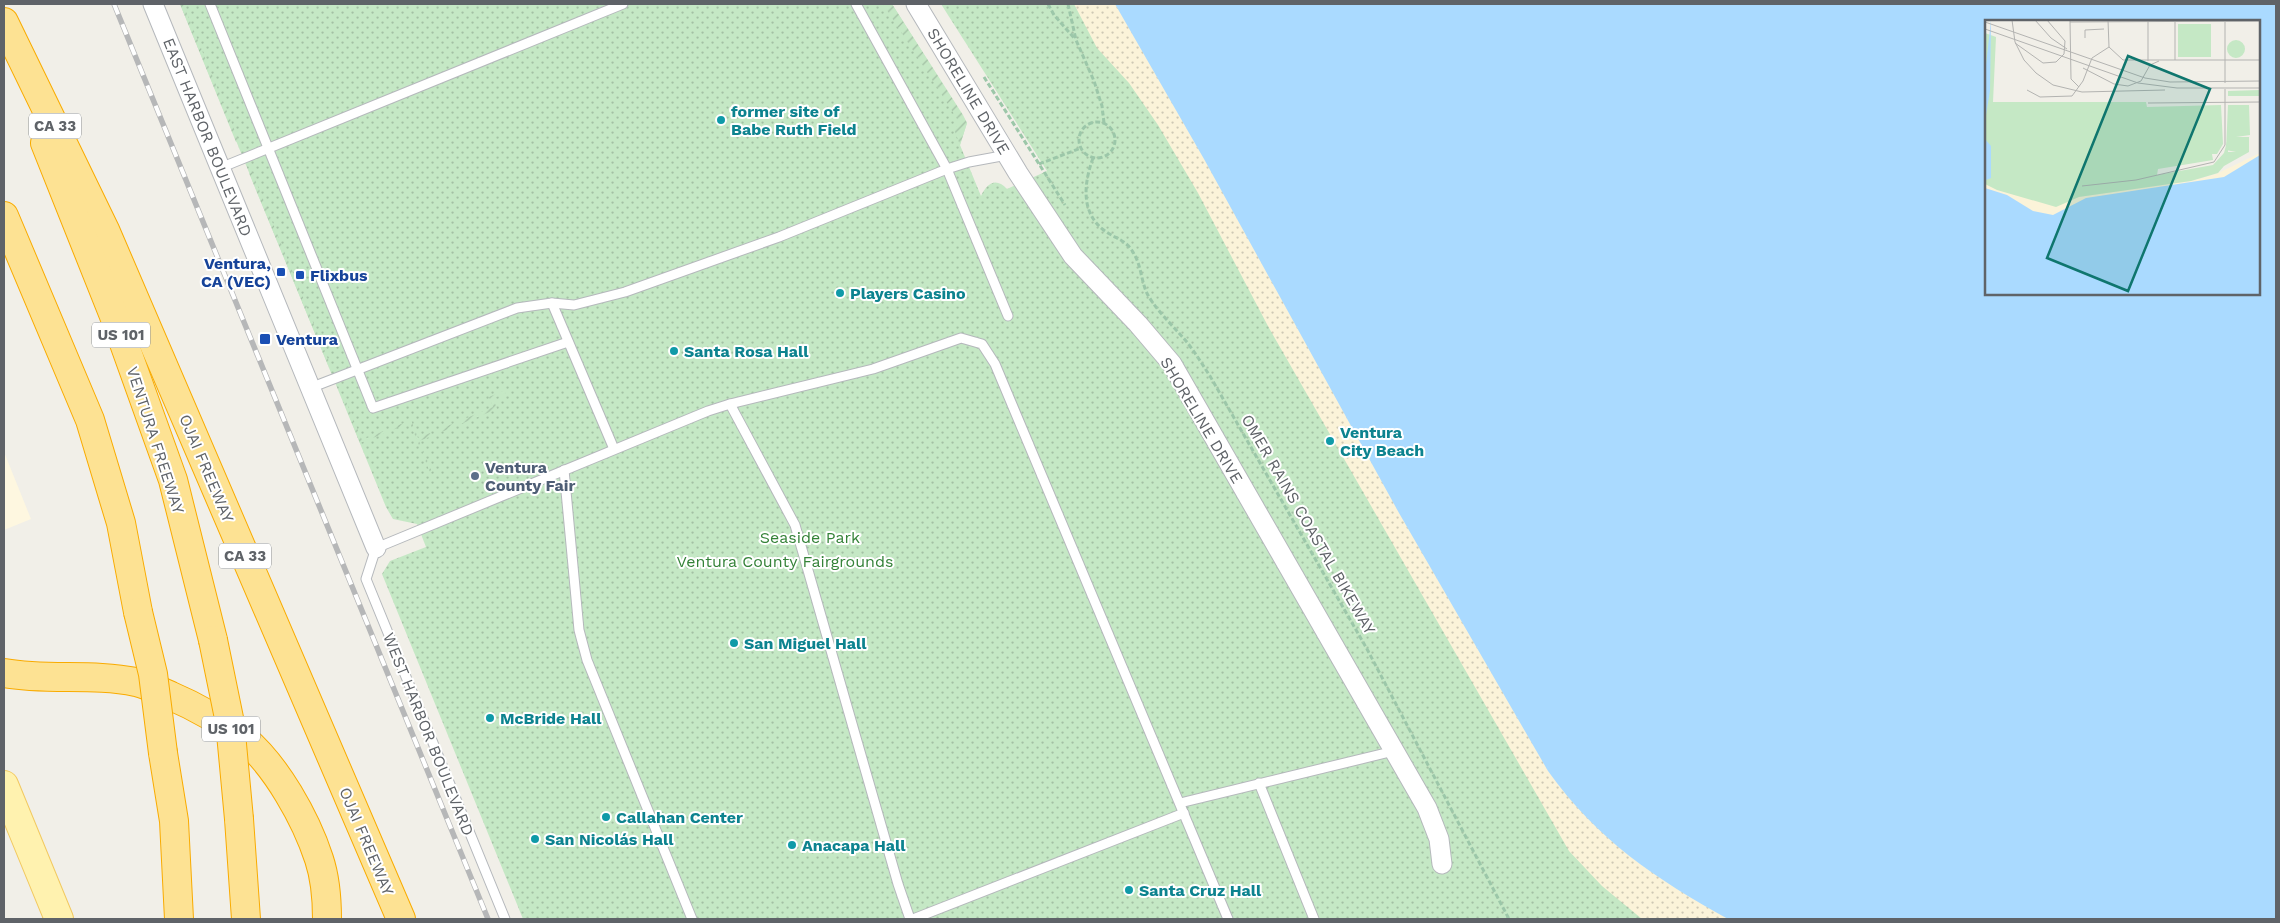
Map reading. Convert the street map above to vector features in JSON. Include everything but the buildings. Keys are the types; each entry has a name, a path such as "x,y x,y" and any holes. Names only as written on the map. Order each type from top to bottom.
{"highway":[{"name":"OJAI FREEWAY","path":"4,22 105,230 401,919"},
{"name":"VENTURA FREEWAY","path":"4,39 116,322 173,480 213,640 230,723 246,919"},
{"path":"4,216 90,420 121,523 138,612 153,674 174,820 179,919"},
{"path":"4,673 55,678 105,677 138,682 194,706 244,739 272,769 296,808 320,860 327,919"},
{"path":"4,693 55,678"}],"main road":[{"path":"4,785 59,919"}],"street":[{"name":"EAST HARBOR BOULEVARD","path":"153,4 376,548"},
{"name":"SHORELINE DRIVE","path":"916,4 1008,155 1073,256 1138,324 1172,364 1434,824 1442,864"}],"lane":[{"path":"210,4 374,408 568,342"},
{"path":"220,168 623,4"},
{"path":"856,4 947,168 1008,316"},
{"path":"310,388 517,308 552,303 574,305 625,292 770,240 947,168 1008,155"},
{"path":"552,303 614,450"},
{"path":"376,548 730,404 873,369 961,338 982,344 995,364 1228,919"},
{"path":"730,404 795,525 898,884 912,919 1184,813"},
{"path":"564,470 579,630 586,660 692,919"},
{"name":"WEST HARBOR BOULEVARD","path":"376,548 366,579 505,919"},
{"path":"1180,803 1394,751"},
{"path":"1259,783 1314,919"}],"path":[{"path":"1048,4 1076,40"},
{"path":"1068,4 1076,40 1094,81 1102,106 1104,123 1114,133 1115,144 1113,150 1104,157 1093,158 1081,148 1080,136 1085,126 1092,122 1104,123"},
{"path":"979,68 1065,205"},
{"path":"1039,164 1081,148"},
{"name":"OMER RAINS COASTAL BIKEWAY","path":"1093,158 1085,188 1086,202 1092,217 1106,232 1124,240 1130,247 1135,255 1149,298 1186,342 1210,376 1367,649 1509,919"}],"shaded area":[{"path":"4,452 31,519 4,530"}],"sand":[{"name":"Ventura City Beach","path":"1074,4 1156,4 1750,919 1518,919"}],"green space":[{"name":"Ventura County Fairgrounds","path":"180,4 892,4 967,123 960,145 981,196 992,183 999,183 1007,189 1047,171 941,4 1074,4 1097,48 1129,83 1158,125 1198,193 1269,328 1569,851 1602,886 1642,919 523,919 382,574 390,561 426,547 417,524 393,519 386,507"},
{"path":"180,4 183,4 239,141 236,142"},
{"path":"883,4 892,4 963,115 967,123 960,145 954,129 960,123"},
{"path":"252,172 330,364 328,365 249,173"},
{"path":"505,390 506,393 493,398 497,409 439,433 438,430 493,407 489,397"},
{"path":"344,397 362,440 411,420 418,438 430,433 432,436 419,441 432,472 430,472 410,423 360,443 342,398"}],"water":[{"path":"1115,4 2276,4 2276,919 1728,919 1676,889 1629,856 1587,818 1567,796 1548,771 1399,513 1204,159"}],"railway":[{"path":"114,4 488,919"}],"place":[{"name":"former site of Babe Ruth Field","path":"721,120"},
{"name":"Ventura, CA (VEC)","path":"281,272"},
{"name":"Flixbus","path":"300,275"},
{"name":"Players Casino","path":"840,293"},
{"name":"Ventura","path":"265,339"},
{"name":"Santa Rosa Hall","path":"674,351"},
{"name":"Ventura City Beach","path":"1330,441"},
{"name":"Ventura County Fair","path":"475,476"},
{"name":"San Miguel Hall","path":"734,643"},
{"name":"McBride Hall","path":"490,718"},
{"name":"Callahan Center","path":"606,817"},
{"name":"San Nicolás Hall","path":"535,839"},
{"name":"Anacapa Hall","path":"792,845"},
{"name":"Santa Cruz Hall","path":"1129,890"}],"park label":[{"name":"Seaside Park","path":"810,537"}]}
